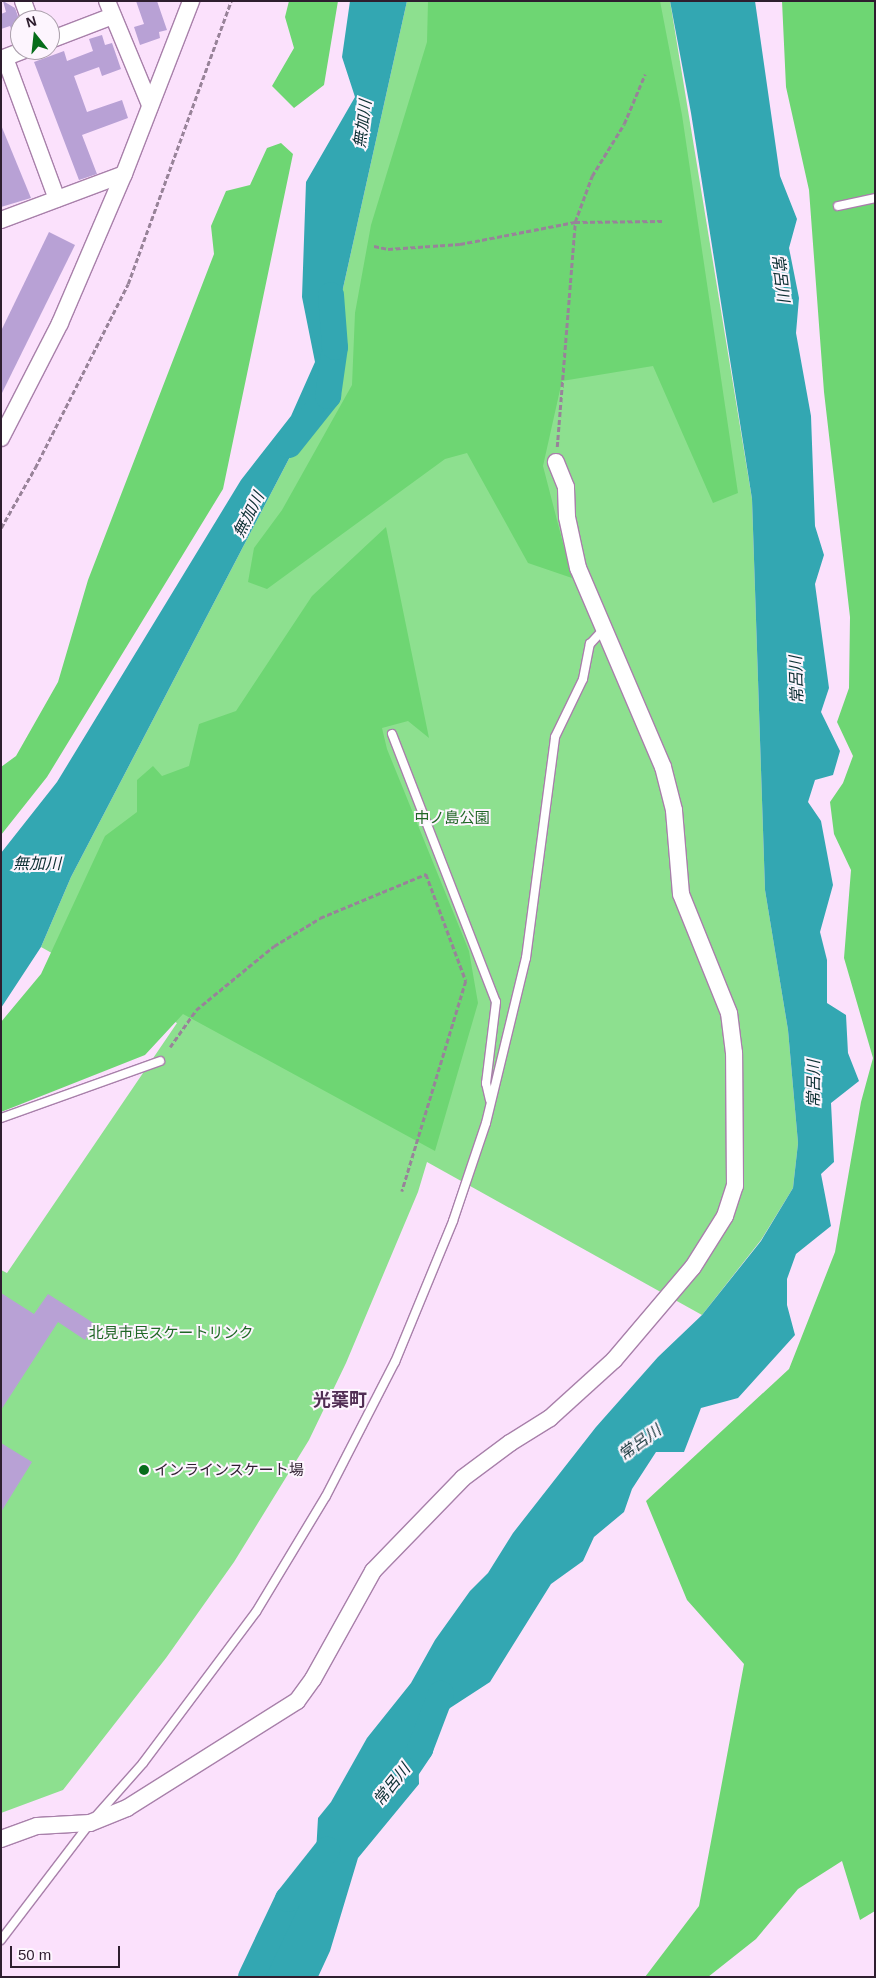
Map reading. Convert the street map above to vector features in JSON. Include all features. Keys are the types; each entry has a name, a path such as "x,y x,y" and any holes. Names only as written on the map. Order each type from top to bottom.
{"street":[{"path":"1,438 60,323 124,174 191,1"},
{"path":"60,35 110,8 150,105"},
{"path":"3,58 57,199"},
{"path":"1,220 124,174"},
{"path":"1,1839 37,1826 90,1823 128,1808 158,1790 196,1762 277,1716 297,1701 313,1678 373,1572 463,1478 510,1443 550,1418 614,1360 694,1267 724,1216 735,1186 732,1026 718,985 681,894 674,810 663,767 602,631 578,568 567,517 566,487 556,462"}],"lane":[{"path":"838,206 875,198"},
{"path":"1,1940 90,1823 143,1763 256,1612 326,1496 395,1362 453,1221 491,1102 526,958 555,737 583,679 590,644 602,631"},
{"path":"392,734 496,1002 486,1083 491,1102"},
{"path":"1,1118 160,1061"}],"path":[{"path":"1,528 35,468 128,284 231,1"},
{"path":"556,462 575,222 592,176 624,124 646,74"},
{"path":"374,246 403,249 460,244 575,222 662,221"},
{"path":"170,1046 196,1010 274,946 320,918 426,874 466,981 402,1192"}],"green space":[{"path":"289,1 338,1 324,85 294,108 272,86 294,48 285,17"},
{"name":"中ノ島公園","path":"407,1 670,1 752,499 765,890 788,1030 798,1143 793,1188 761,1240 702,1315 427,1162 418,1192 346,1363 309,1440 234,1562 166,1658 63,1790 1,1813 1,1270 7,1273 177,1023 41,947 71,877 317,405"},
{"path":"428,1 660,1 682,115 738,493 713,503 653,366 562,381 543,466 572,578 528,563 467,453 445,459 267,589 248,582 254,548 282,510 352,385 355,313 371,225 427,42"},
{"path":"782,1 875,1 875,1911 860,1920 842,1861 798,1889 756,1939 708,1977 645,1977 699,1906 744,1664 687,1600 646,1501 789,1369 835,1252 861,1102 873,1058 844,958 851,870 834,834 830,802 843,783 853,756 837,722 849,688 850,617 824,392 809,190 786,87"},
{"path":"281,143 293,154 223,489 47,777 1,835 1,767 16,756 58,682 88,580 214,254 211,226 226,191 250,185 267,148"},
{"path":"386,527 429,738 408,721 382,728 387,749 469,951 478,1003 435,1151 183,1014 145,1055 1,1112 1,1022 41,974 105,836 137,812 137,780 153,766 162,776 189,766 199,724 236,711 312,596"}],"water":[{"name":"無加川","path":"350,1 407,1 317,405 71,877 41,947 1,1008 1,853 57,782 241,480 291,416 315,362 302,297 306,182 355,97 342,57"},
{"path":"670,1 755,1 780,176 797,219 789,248 799,298 796,333 811,416 815,526 824,555 815,584 829,688 821,712 840,751 833,775 815,780 808,802 821,821 833,885 820,932 827,960 827,1003 846,1015 848,1053 859,1081 831,1103 834,1162 821,1174 831,1226 796,1254 787,1279 787,1305 795,1335 738,1398 701,1408 684,1452 656,1452 632,1489 624,1512 594,1537 583,1561 551,1584 490,1682 450,1708 418,1735 419,1784 358,1858 330,1951 318,1977 256,1977 259,1940 283,1917 316,1853 318,1818 331,1802 367,1738 411,1683 435,1640 470,1591 488,1573 513,1533 596,1427 658,1357 702,1315 761,1241 793,1188 798,1143 788,1030 765,890 752,499 691,113"}],"building":[{"path":"3,1 16,10 10,10 10,26 1,29 1,14 6,12"},
{"path":"136,1 157,1 167,30 159,32 160,38 140,45 134,27 144,24"},
{"path":"102,35 105,45 112,43 121,69 102,76 99,67 74,76 87,112 122,100 128,118 82,135 97,174 79,180 34,62 39,60 60,60 60,52 64,51 67,61 93,51 89,39"},
{"path":"1,125 31,198 1,207"},
{"path":"49,232 75,245 1,395 1,331"},
{"path":"1,1293 34,1314 48,1294 95,1324 85,1340 58,1322 1,1410"},
{"path":"1,1443 32,1462 1,1512"}],"waterway":[{"name":"無加川","path":"289,445 328,396 335,347 331,295"},
{"name":"常呂川","path":"398,1782 420,1749 441,1694"},
{"name":"常呂川","path":"251,1977 288,1899 327,1850"}],"place":[{"name":"インラインスケート場","path":"144,1470"}],"district":[{"name":"光葉町","path":"340,1400"}],"park label":[{"name":"北見市民スケートリンク","path":"171,1333"}]}
